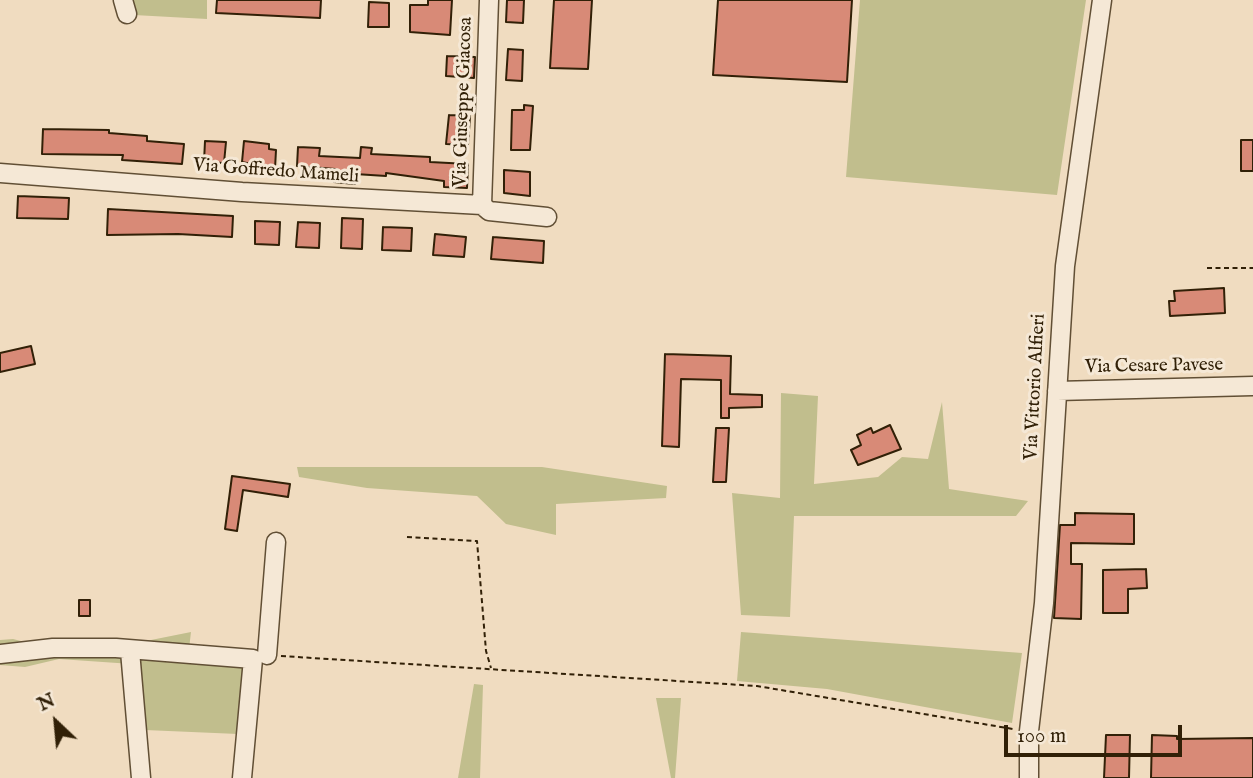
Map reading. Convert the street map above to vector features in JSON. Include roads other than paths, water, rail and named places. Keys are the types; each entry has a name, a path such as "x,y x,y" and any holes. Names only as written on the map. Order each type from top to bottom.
{"street":[{"name":"Via Giuseppe Giacosa","path":"482,205 489,0"},
{"name":"Via Vittorio Alfieri","path":"1030,778 1029,731 1041,636 1065,266 1102,0"},
{"name":"Via Goffredo Mameli","path":"0,173 242,192 482,205 489,211 547,216"},
{"name":"Via Cesare Pavese","path":"1057,391 1253,386"},
{"path":"267,655 275,542"},
{"path":"0,654 53,648 116,648 253,659 242,778"},
{"path":"130,651 141,778"}]}
